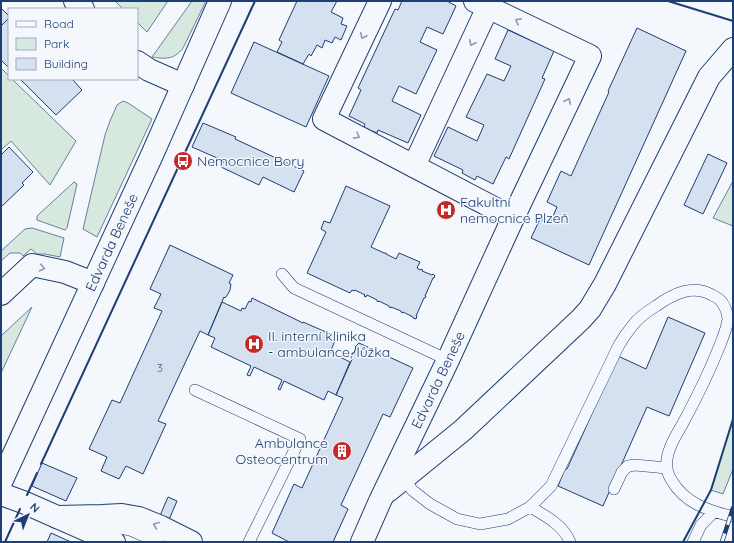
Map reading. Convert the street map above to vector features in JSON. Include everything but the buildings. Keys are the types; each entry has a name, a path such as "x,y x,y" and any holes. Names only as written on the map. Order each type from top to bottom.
{"street":[{"name":"Edvarda Beneše","path":"1,482 184,85 220,1"},
{"path":"380,1 324,119 513,218"},
{"name":"Edvarda Beneše","path":"362,542 590,56 482,4 414,166"},
{"path":"380,501 386,493 463,430 590,309 605,284 710,77 733,49"},
{"path":"138,63 149,70 184,85"},
{"path":"1,294 32,265 65,272 93,283"},
{"path":"1,494 114,542"},
{"path":"57,517 122,515 138,518 161,527 191,542"}],"lane":[{"path":"282,274 294,288 448,360"},
{"path":"404,478 412,490 430,504 457,519 480,524 508,519 530,507 551,486 619,345 633,325 644,313 670,296 685,291 699,290 720,300 726,310 728,319 725,332 701,389 674,439 668,455 666,468 677,489 686,498 714,512 730,516 733,515"},
{"path":"195,390 300,439 249,542"},
{"path":"614,489 622,472 628,466 635,465 666,468"},
{"path":"530,507 559,526 570,542"},
{"path":"693,542 701,525 714,512"},
{"path":"57,517 130,530 158,542"}],"green space":[{"path":"115,1 168,1 147,32 138,23 138,8 122,8"},
{"path":"192,1 206,1 183,48 173,57 152,57"},
{"path":"1,68 8,75 8,80 13,80 76,141 50,185 11,141 1,150"},
{"path":"123,101 152,119 97,237 83,229 105,135 117,105"},
{"path":"733,181 733,226 713,218"},
{"path":"74,182 77,184 67,228 65,230 37,220 37,216"},
{"path":"32,228 64,238 60,257 37,254 31,249 23,256 20,253 10,253 1,261 1,251 25,229"},
{"path":"32,307 1,373 1,336"},
{"path":"733,419 733,469 723,494 711,490"}],"railway":[{"path":"722,542 733,508"}],"wall":[{"path":"41,464 255,1"},
{"path":"668,1 733,21"},
{"path":"683,542 711,490 733,419"},
{"path":"27,495 37,473"},
{"path":"5,542 20,509"}],"place":[{"name":"Nemocnice Bory","path":"183,161"},
{"name":"Fakultní nemocnice Plzeň","path":"446,210"},
{"name":"II. interní klinika - ambulance, lůžka","path":"254,344"},
{"name":"Ambulance Osteocentrum","path":"342,451"}]}
